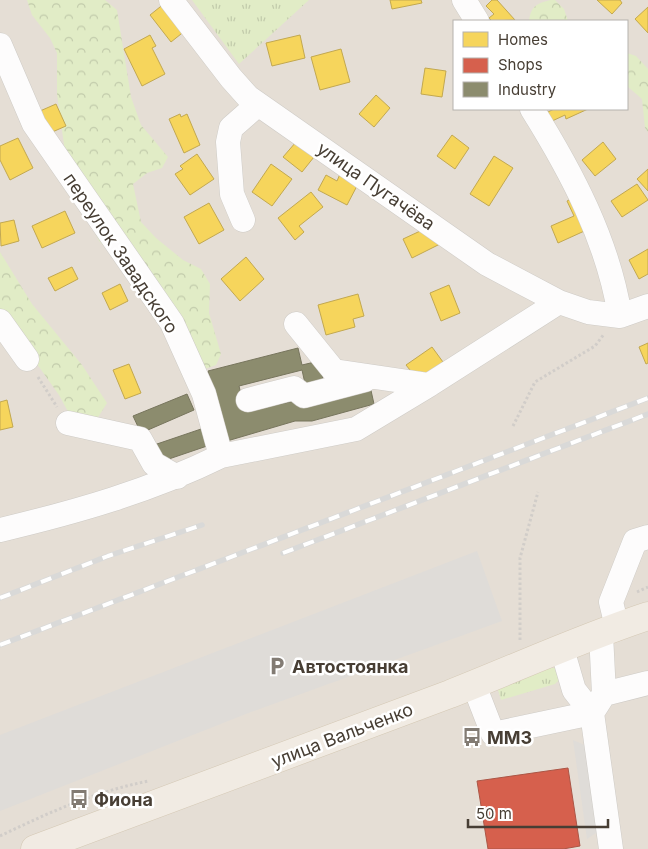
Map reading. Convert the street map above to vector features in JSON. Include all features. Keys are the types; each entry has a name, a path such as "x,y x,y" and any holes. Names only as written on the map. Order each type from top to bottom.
{"main road":[{"name":"улица Вальченко","path":"35,849 474,684 562,649 610,621 648,616"}],"street":[{"name":"улица Пугачёва","path":"171,0 212,55 248,97 487,264 558,302 588,312 620,316"},
{"path":"464,0 476,20"},
{"name":"переулок Завадского","path":"0,45 34,124 172,323 204,394 221,456"},
{"path":"243,220 232,194 228,142 231,128 256,106 248,97"},
{"path":"533,110 554,145 599,233 615,282 620,316 648,306"},
{"path":"0,530 79,511 177,477 221,456 356,428 429,385 558,302"},
{"path":"0,320 27,359"},
{"path":"296,324 334,371 429,385"},
{"path":"248,400 294,388 304,396 376,378"},
{"path":"68,424 140,439 154,464 177,477"},
{"path":"611,849 598,703 610,621 635,541 648,537"},
{"path":"562,649 574,690 598,703"},
{"path":"474,684 494,734 598,703 648,683"}],"path":[{"path":"513,426 535,382 595,346 620,316"},
{"path":"27,359 68,424"},
{"path":"529,636 520,640 520,558 538,492"},
{"path":"610,621 648,587"},
{"path":"0,836 117,786 151,781"}],"shaded area":[{"path":"0,0 648,0 648,849 0,849"},
{"name":"Автостоянка","path":"477,551 502,621 251,712 0,811 0,735"},
{"path":"573,740 587,746 599,831 587,839"}],"green space":[{"path":"27,0 105,0 117,10 131,97 141,125 168,157 162,168 147,173 133,184 141,222 156,238 183,260 201,269 210,284 209,313 221,354 216,365 205,369 116,259 99,241 84,210 65,152 57,94 57,53 50,38 32,15"},
{"path":"192,0 309,0 239,64"},
{"path":"555,0 564,9 568,20 529,20 533,9 542,2"},
{"path":"628,53 636,56 648,69 648,132 645,128 642,99 628,87"},
{"path":"0,252 32,304 82,365 107,403 97,419 72,419 59,395 0,312"},
{"path":"550,668 555,668 559,680 555,684 501,700 497,687"}],"building: Homes":[{"path":"390,0 421,0 422,3 392,9"},
{"path":"492,0 497,0 515,20 491,20 489,18 494,14 486,6"},
{"path":"597,0 620,0 622,3 612,14"},
{"path":"165,3 186,30 171,42 150,15"},
{"path":"648,7 648,33 635,19"},
{"path":"150,35 156,46 152,48 165,74 142,86 124,49"},
{"path":"300,35 305,58 272,66 266,43"},
{"path":"341,49 350,82 320,90 311,57"},
{"path":"425,68 446,71 442,97 421,94"},
{"path":"376,95 390,108 374,127 359,114"},
{"path":"56,104 66,126 50,133 40,111"},
{"path":"552,110 586,110 566,119 565,115 550,122 546,113"},
{"path":"180,114 181,117 187,114 200,145 184,153 169,119"},
{"path":"452,135 469,148 455,169 437,156"},
{"path":"18,138 33,168 10,180 0,160 0,146"},
{"path":"296,142 314,157 302,172 283,157"},
{"path":"603,142 616,159 595,176 582,160"},
{"path":"197,154 214,179 190,195 175,174 183,169 180,166"},
{"path":"494,156 513,168 489,206 470,194"},
{"path":"271,164 292,179 272,206 252,192"},
{"path":"648,169 648,191 637,179"},
{"path":"340,174 358,184 347,205 318,190 326,175 337,181"},
{"path":"637,184 648,200 622,217 611,201"},
{"path":"311,192 323,207 299,226 304,232 295,240 278,218"},
{"path":"577,196 591,228 558,243 551,226 574,216 567,201"},
{"path":"209,203 224,230 199,244 184,217"},
{"path":"65,211 75,233 42,248 32,226"},
{"path":"14,220 19,241 1,246 0,223"},
{"path":"431,226 440,244 412,258 403,239"},
{"path":"648,249 648,274 639,279 629,260"},
{"path":"246,257 264,279 240,301 221,279"},
{"path":"72,267 78,279 55,291 48,278"},
{"path":"120,284 128,301 110,310 102,293"},
{"path":"449,285 460,313 441,321 430,293"},
{"path":"358,294 364,316 353,319 355,327 326,335 318,305"},
{"path":"648,343 648,363 646,364 639,347"},
{"path":"432,347 443,362 418,380 406,365"},
{"path":"129,364 141,393 125,399 113,370"},
{"path":"7,400 13,427 0,430 0,402"}],"building: Shops":[{"path":"568,768 580,846 563,849 488,849 477,781"}],"building: Industry":[{"path":"298,348 302,365 319,361 324,384 306,388 302,370 239,386 245,411 370,386 374,404 312,421 295,421 227,441 208,371"},
{"path":"187,394 194,410 141,433 133,416"},
{"path":"204,428 210,445 160,462 154,445"}],"railway":[{"path":"0,645 648,398"},
{"path":"283,553 648,414"},
{"path":"0,598 108,556 202,525"}],"place":[{"name":"Автостоянка","path":"277,666"},
{"name":"ММЗ","path":"472,737"},
{"name":"Фиона","path":"79,799"}]}
